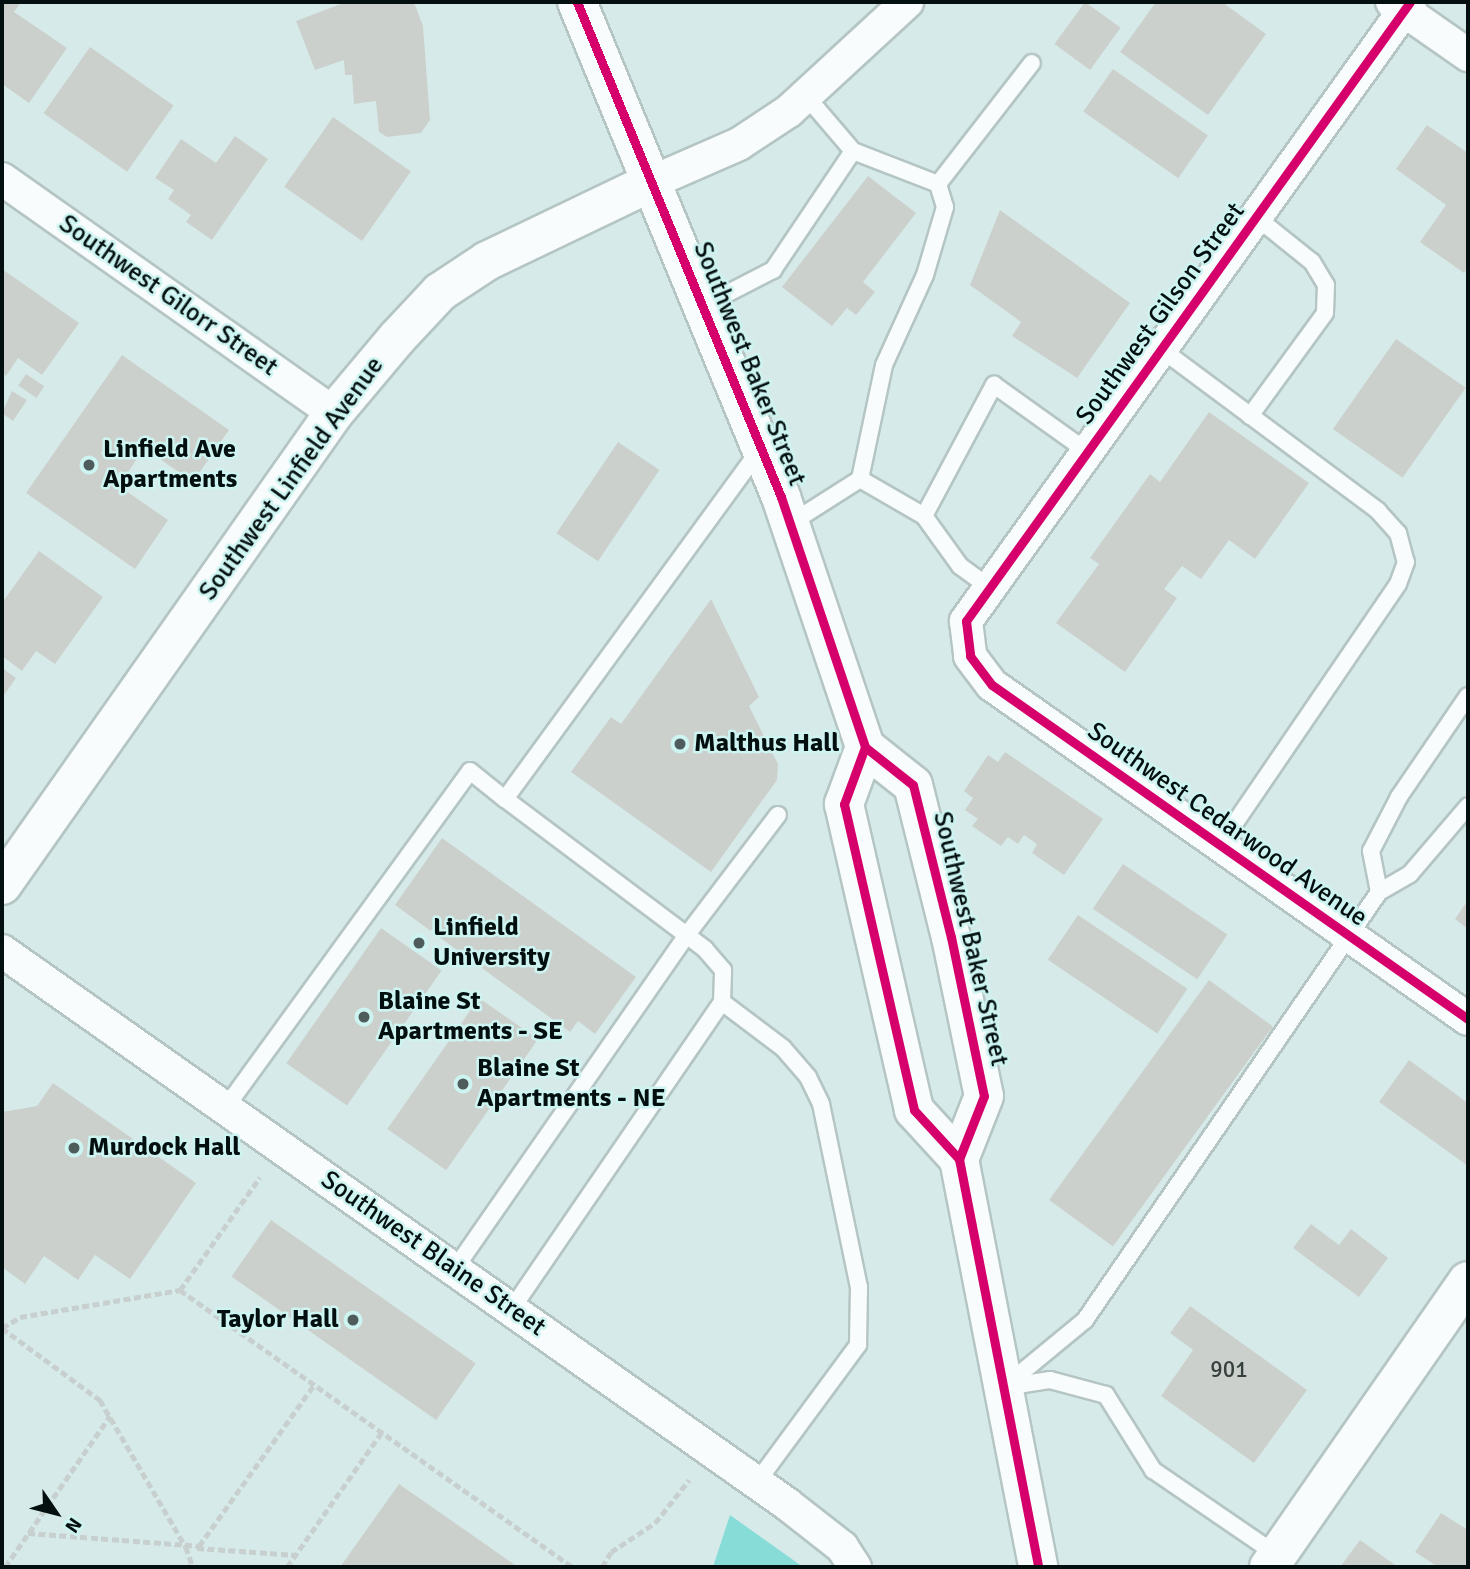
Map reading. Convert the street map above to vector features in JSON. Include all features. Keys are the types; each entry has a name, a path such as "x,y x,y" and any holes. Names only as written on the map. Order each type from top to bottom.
{"main road":[{"name":"Southwest Baker Street","path":"577,2 791,523 866,747 913,785 951,937 984,1096 959,1159"},
{"name":"Southwest Linfield Avenue","path":"2,885 334,413 440,292 488,261 652,182"},
{"path":"866,747 844,804 914,1110 959,1159 1038,1567"},
{"path":"1273,1561 1468,1282"}],"street":[{"name":"Southwest Linfield Avenue","path":"652,182 739,144 806,96 907,2"},
{"path":"1402,4 1468,55"},
{"name":"Southwest Gilson Street","path":"970,656 966,621 1256,217 1402,4"},
{"name":"Southwest Gilorr Street","path":"2,179 334,413"},
{"name":"Southwest Cedarwood Avenue","path":"970,656 992,685 1468,1020"},
{"name":"Southwest Blaine Street","path":"2,951 757,1482 842,1547 855,1567"}],"lane":[{"path":"937,184 1032,63"},
{"path":"791,523 860,479 884,365 925,275 945,207 937,184 853,150 806,96"},
{"path":"703,306 773,270 853,150"},
{"path":"1250,416 1325,313 1326,285 1312,262 1256,217"},
{"path":"1161,349 1378,512 1398,533 1406,562 1398,584 1220,845"},
{"path":"925,516 994,385 1088,452"},
{"path":"505,799 761,448"},
{"path":"860,479 925,516 960,566 990,588"},
{"path":"1379,892 1371,851 1399,797 1468,696"},
{"path":"226,1107 470,771 705,948 723,970 722,1002 511,1310"},
{"path":"1003,1388 1086,1320 1379,892 1410,874 1468,806"},
{"path":"454,1270 686,936 778,815"},
{"path":"722,1002 783,1048 817,1095 859,1287 858,1345 757,1482"},
{"path":"1003,1388 1050,1380 1106,1395 1153,1470 1273,1561"}],"path":[{"path":"180,1290 281,1147"},
{"path":"193,1567 186,1547 100,1400 2,1328 20,1317 180,1290 573,1567"},
{"path":"186,1547 199,1546 314,1385"},
{"path":"5,1567 110,1416"},
{"path":"287,1567 382,1432"},
{"path":"602,1567 611,1552 655,1523 712,1451"},
{"path":"28,1533 296,1555"}],"shaded area":[{"path":"730,1515 803,1567 713,1567"}],"building":[{"path":"2,2 21,2 14,12 67,48 29,103 2,84"},
{"path":"346,2 414,2 423,26 430,120 421,133 387,137 379,132 376,101 354,104 352,75 345,75 344,60 315,70 296,21"},
{"path":"1085,2 1121,28 1090,70 1054,44"},
{"path":"1156,2 1222,2 1266,34 1208,115 1120,52"},
{"path":"90,47 174,106 127,172 44,113"},
{"path":"1113,69 1208,136 1178,178 1083,112"},
{"path":"333,117 411,171 362,241 284,187"},
{"path":"1427,125 1468,153 1468,268 1464,273 1420,242 1446,205 1396,169"},
{"path":"235,136 268,159 212,240 186,222 191,215 168,199 174,190 155,178 181,139 216,163"},
{"path":"868,176 916,213 863,282 875,292 856,315 847,308 832,326 782,287"},
{"path":"1000,210 1130,303 1077,378 1012,336 1021,322 970,285"},
{"path":"2,269 79,323 42,375 18,358 6,376 2,373"},
{"path":"1396,339 1466,388 1403,478 1333,429"},
{"name":"Linfield Ave Apartments","path":"122,355 229,430 193,482 144,448 119,486 168,520 135,569 26,493"},
{"path":"26,374 44,386 36,398 18,386"},
{"path":"12,391 27,400 13,421 2,413"},
{"path":"1209,412 1309,483 1255,559 1229,540 1201,579 1182,566 1164,589 1177,598 1125,672 1056,623 1099,564 1090,558 1150,474 1160,482"},
{"path":"618,442 659,470 598,561 556,533"},
{"path":"39,551 103,597 55,664 36,651 22,671 2,656 2,603"},
{"name":"Malthus Hall","path":"711,599 759,697 749,706 778,764 777,780 711,872 571,772 611,717 621,724"},
{"path":"2,668 16,678 2,698"},
{"path":"1005,752 1103,819 1064,875 1032,853 1037,844 1024,835 1018,844 1008,837 1001,846 972,826 978,819 965,810 973,798 964,791 988,755 998,762"},
{"path":"442,838 636,977 595,1034 578,1021 570,1032 395,905"},
{"path":"1123,864 1227,934 1197,979 1093,909"},
{"path":"1468,900 1468,929 1455,919"},
{"path":"1078,915 1187,989 1157,1034 1048,960"},
{"name":"Blaine St Apartments - SE","path":"381,928 442,970 347,1106 286,1063"},
{"path":"1209,980 1273,1026 1113,1246 1049,1200"},
{"name":"Blaine St Apartments - NE","path":"479,998 538,1039 446,1170 387,1129"},
{"path":"1409,1060 1468,1103 1468,1166 1379,1102"},
{"name":"Murdock Hall","path":"53,1083 196,1183 130,1279 95,1255 78,1280 44,1256 25,1284 2,1267 2,1112 37,1106"},
{"name":"Taylor Hall","path":"271,1220 476,1363 436,1420 231,1277"},
{"path":"1311,1224 1339,1245 1351,1229 1388,1258 1359,1297 1293,1248"},
{"path":"1190,1306 1307,1390 1254,1463 1161,1396 1193,1350 1170,1333"},
{"path":"399,1484 518,1567 340,1567"},
{"path":"1441,1513 1468,1530 1468,1567 1438,1567 1415,1552"},
{"path":"1360,1540 1398,1567 1340,1567"}],"cycle path":[{"path":"577,2 781,497 865,747 913,785 951,937 984,1096 959,1159"},
{"path":"1410,2 966,621 970,656 992,685 1468,1019"},
{"path":"865,747 844,804 914,1110 959,1159 1038,1567"}],"place":[{"name":"Linfield Ave Apartments","path":"89,465"},
{"name":"Malthus Hall","path":"680,744"},
{"name":"Linfield University","path":"419,943"},
{"name":"Blaine St Apartments - SE","path":"364,1017"},
{"name":"Blaine St Apartments - NE","path":"463,1084"},
{"name":"Murdock Hall","path":"74,1148"},
{"name":"Taylor Hall","path":"353,1320"}]}
